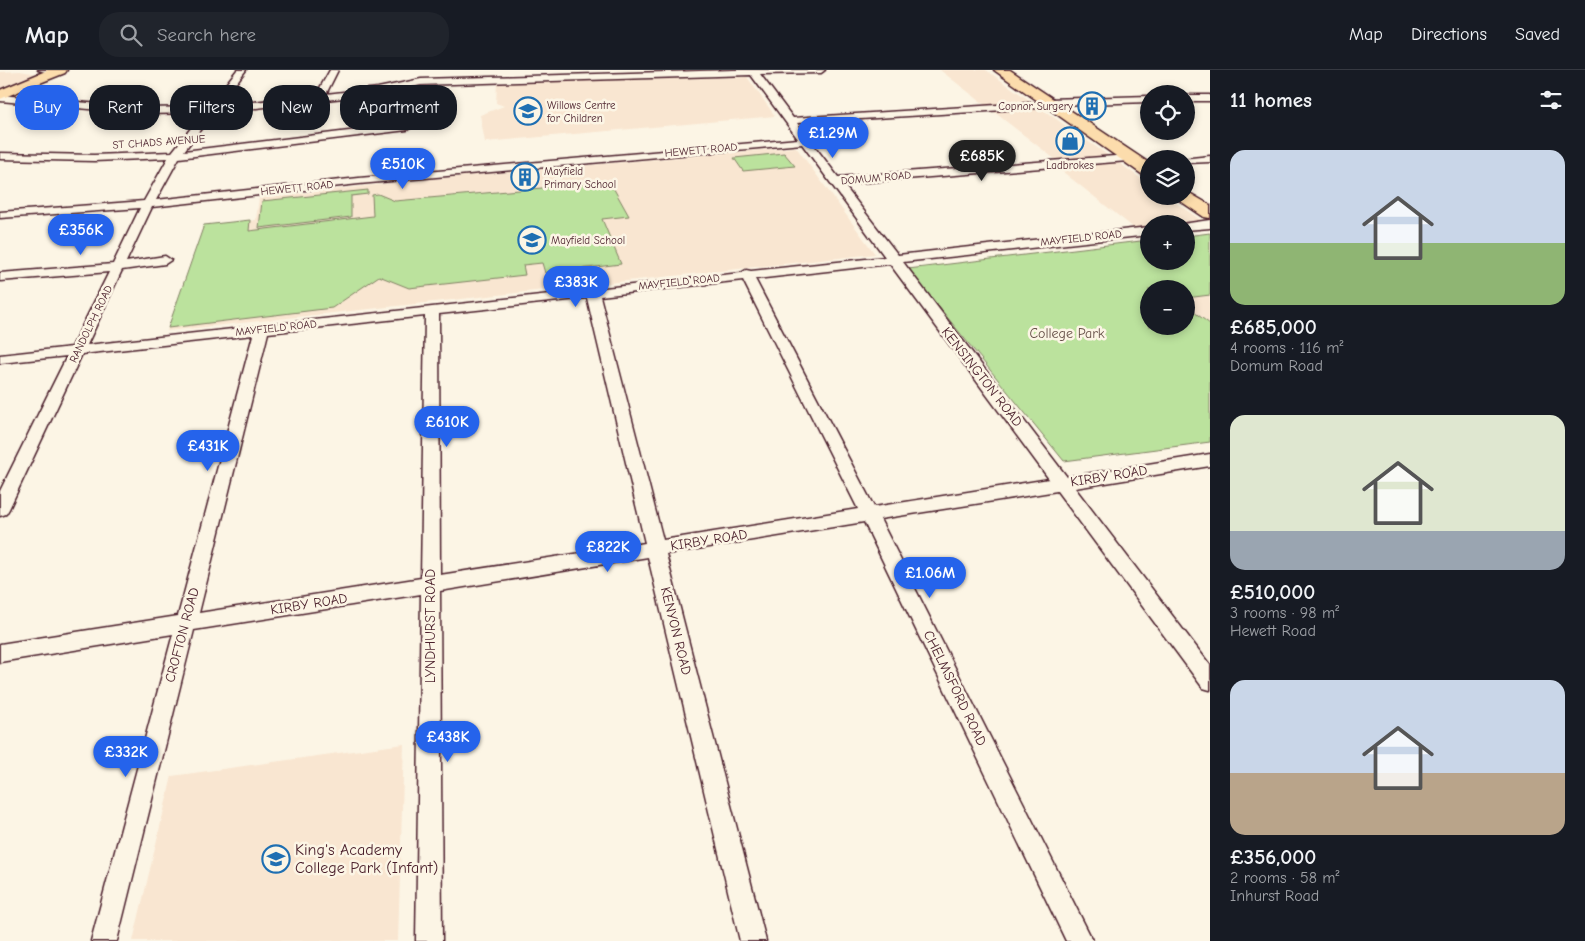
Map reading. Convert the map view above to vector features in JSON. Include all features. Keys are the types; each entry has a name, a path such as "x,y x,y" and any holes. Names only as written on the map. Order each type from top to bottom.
{"main road":[{"path":"1001,70 1137,160"},
{"path":"0,97 53,71"},
{"path":"1195,203 1210,214"}],"street":[{"name":"RANDOLPH ROAD","path":"231,85 242,70"},
{"path":"326,85 334,70"},
{"path":"330,97 378,91 421,82 821,70"},
{"name":"KENSINGTON ROAD","path":"754,73 892,259 1208,676"},
{"path":"0,97 144,111 170,111"},
{"path":"1195,98 1210,98"},
{"path":"789,121 1050,103 1140,99"},
{"name":"RANDOLPH ROAD","path":"0,510 148,204 175,155 196,130"},
{"name":"ST CHADS AVENUE","path":"0,156 94,158 175,155 382,130"},
{"name":"HEWETT ROAD","path":"0,215 148,204 360,181 804,141"},
{"path":"1195,160 1210,159"},
{"name":"DOMUM ROAD","path":"834,181 1137,160"},
{"path":"1195,225 1210,224"},
{"name":"MAYFIELD ROAD","path":"0,359 746,274 1140,232"},
{"path":"0,276 118,267 165,260"},
{"name":"CHELMSFORD ROAD","path":"746,274 869,514 1080,941"},
{"name":"KENYON ROAD","path":"592,292 753,941"},
{"name":"LYNDHURST ROAD","path":"429,941 432,311"},
{"name":"CROFTON ROAD","path":"104,941 262,329"},
{"name":"KIRBY ROAD","path":"0,653 1210,460"},
{"path":"0,478 17,476"}],"shaded area":[{"path":"940,70 986,70 1140,178 1140,205 1179,205 1193,215 1140,215 1140,227 1134,228 1049,161 1056,160"},
{"path":"20,71 38,74 0,89 0,72"},
{"path":"747,77 775,116 485,142 480,115 504,106 496,103 497,83"},
{"name":"Mayfield School","path":"796,147 875,254 167,331 204,225 256,220 259,198 420,180"},
{"path":"1195,216 1202,221 1195,221"},
{"path":"1210,295 1210,324 1195,313 1195,297"},
{"name":"King's Academy College Park (Infant)","path":"404,744 398,941 133,941 172,776"}],"green space":[{"path":"784,153 795,166 743,171 734,158"},
{"path":"610,182 629,216 602,219 621,264 545,273 542,263 523,265 525,275 409,288 379,276 332,308 168,328 204,225 250,220 249,231 373,216 372,195 378,194 395,201"},
{"path":"368,190 368,194 351,196 351,217 259,228 262,201"},
{"name":"College Park","path":"1210,233 1210,295 1195,297 1195,280 1140,280 1140,335 1195,335 1195,313 1210,324 1210,442 1064,461 908,269 1140,241 1140,270 1195,270 1195,235"}],"place":[{"name":"Copnor Surgery","path":"1092,106"},
{"name":"Willows Centre for Children","path":"528,111"},
{"name":"Ladbrokes","path":"1070,141"},
{"name":"Mayfield Primary School","path":"525,177"},
{"name":"Mayfield School","path":"532,240"},
{"name":"King's Academy College Park (Infant)","path":"276,859"}]}
